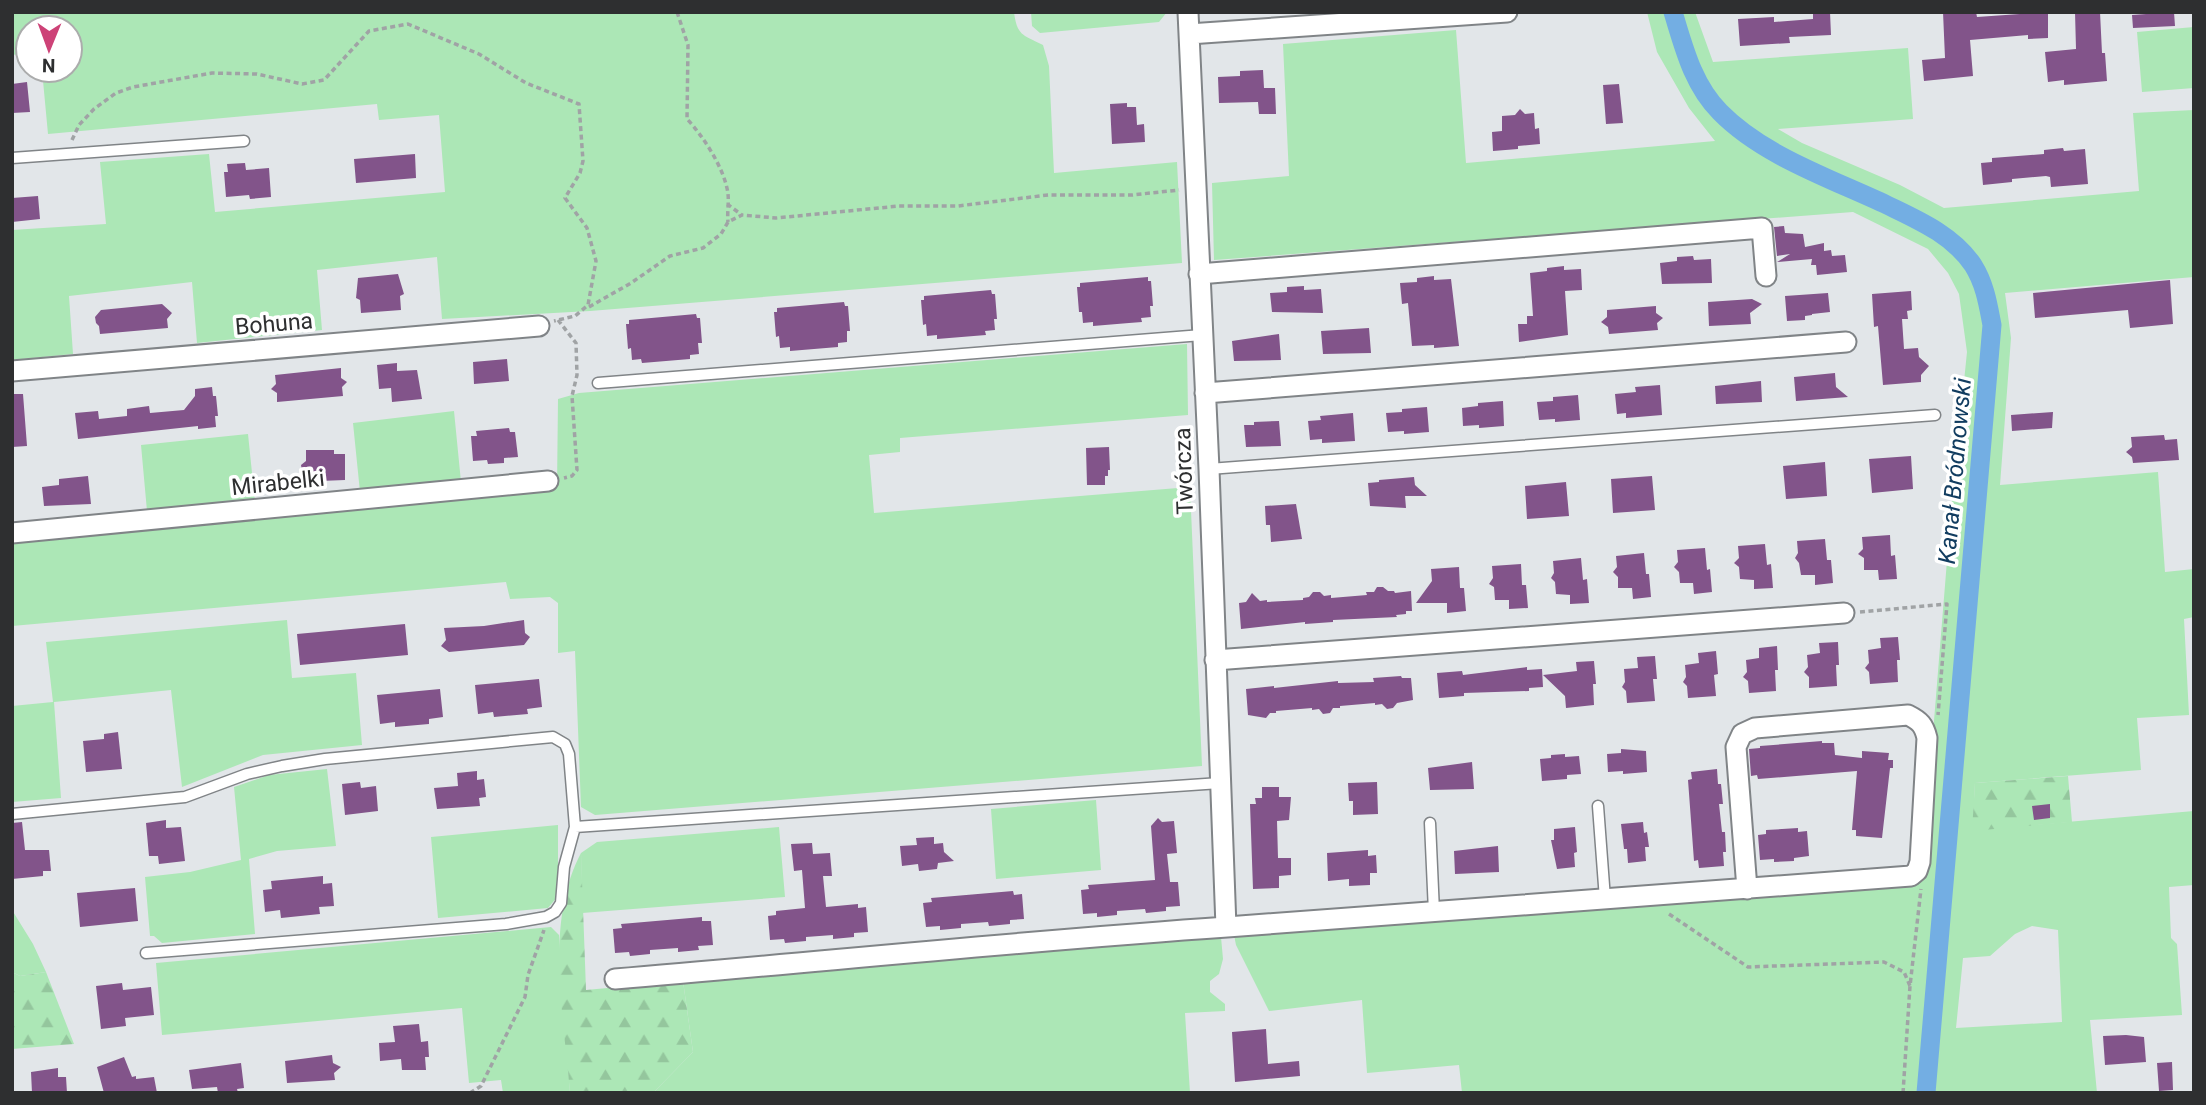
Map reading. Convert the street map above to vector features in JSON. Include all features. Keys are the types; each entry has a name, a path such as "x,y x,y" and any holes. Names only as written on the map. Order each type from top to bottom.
{"street":[{"name":"Twórcza","path":"1188,12 1226,927"},
{"path":"1189,34 1507,12"},
{"path":"1199,274 1762,228 1766,276"},
{"name":"Bohuna","path":"12,371 549,323"},
{"path":"1205,393 1846,342"},
{"name":"Mirabelki","path":"12,533 548,481"},
{"path":"1215,660 1844,613"},
{"path":"615,979 1226,927 1911,876 1917,871 1920,862 1927,738 1925,728 1919,720 1908,715 1755,728 1742,734 1736,747 1747,888"}],"lane":[{"path":"12,158 244,141"},
{"path":"598,383 1202,335"},
{"path":"1209,469 1935,415"},
{"path":"12,814 185,797 247,774 293,764 553,737 565,744 569,754 575,827 564,867 561,903 555,912 546,917 506,924 146,953"},
{"path":"575,827 1220,783"},
{"path":"1598,806 1605,899"},
{"path":"1430,822 1434,912"}],"path":[{"path":"677,12 688,45 687,119 705,138 721,171 728,193 728,222"},
{"path":"72,140 79,125 94,109 116,93 133,87 212,74 257,74 302,84 324,80 369,31 408,24 479,54 534,87 579,104 583,161 580,173 565,198 587,228 596,261 586,307"},
{"path":"549,323 575,316 670,256 704,248 721,234 728,222 742,215 776,218 898,206 958,206 1048,195 1132,195 1195,189"},
{"path":"727,203 742,215"},
{"path":"548,481 572,477 577,470 572,396 577,375 576,343 549,323"},
{"path":"1844,613 1947,604"},
{"path":"1903,1093 1910,986 1921,887 1911,876"},
{"path":"1645,896 1748,967 1884,962 1904,972 1910,986"},
{"path":"470,1093 481,1086 525,998 528,975 543,936 546,917"}],"green space":[{"path":"12,12 1014,12 1022,34 1043,45 1049,66 1054,173 1177,162 1182,263 590,311 442,319 437,257 317,270 322,330 197,343 192,282 69,296 73,354 12,360 12,230 106,224 100,162 209,154 215,212 445,192 439,115 379,120 377,104 48,134 43,84 84,84 84,14 14,14 12,55"},
{"path":"1031,12 1167,12 1159,22 1040,33 1032,26"},
{"path":"1647,12 1695,12 1713,62 1908,48 1913,119 1778,129 1802,143 1900,185 1944,208 2139,191 2133,113 2194,110 2194,277 2005,293 2011,338 2000,485 2158,472 2165,572 2194,569 2194,617 2184,619 2189,715 2137,718 2141,770 1975,783 1973,830 2194,811 2194,885 2169,887 2171,938 2177,944 2182,1015 2090,1020 2097,1093 1462,1093 1459,1065 1367,1073 1362,1000 1269,1011 1236,945 1234,935 1921,881 1952,499 1967,352 1959,294 1948,273 1928,249 1853,212 1214,260 1212,183 1289,176 1283,44 1456,30 1466,163 1715,141 1689,108 1657,52","holes":["2032,926 2058,930 2062,1022 1956,1028 1963,958 1990,956 2015,934"]},
{"path":"2194,27 2194,88 2142,92 2137,32"},
{"path":"1187,344 1188,415 900,438 900,452 869,455 874,513 1190,487 1202,766 595,815 581,807 575,651 558,653 558,603 550,597 510,599 506,582 12,626 12,538 557,488 558,399 579,393"},
{"path":"454,411 461,482 360,492 353,423"},
{"path":"248,434 255,502 147,511 141,445"},
{"path":"287,620 292,678 356,673 362,745 263,755 182,787 171,690 54,702 61,798 12,802 12,706 53,702 46,642"},
{"path":"327,769 336,846 277,851 249,859 255,934 162,943 150,936 145,877 190,872 241,860 234,787 269,775"},
{"path":"2068,776 2072,822 1972,831 1975,783"},
{"path":"1096,800 1101,870 996,879 991,809"},
{"path":"558,825 558,896 548,908 438,918 431,837"},
{"path":"779,827 785,897 582,913 581,853 597,842"},
{"path":"581,853 586,990 683,981 693,1052 653,1093 570,1093 561,1002 560,940 563,909 570,880"},
{"path":"12,910 46,972 20,976 12,972"},
{"path":"551,927 559,935 570,1093 503,1093 501,1080 469,1083 462,1008 162,1035 156,963"},
{"path":"1221,937 1223,959 1219,974 1210,981 1210,992 1225,1004 1225,1011 1185,1013 1190,1093 653,1093 693,1052 683,981"},
{"path":"12,972 20,976 46,972 74,1044 12,1049"}],"building":[{"path":"1813,12 1830,12 1831,35 1789,37 1790,43 1740,46 1738,19 1774,17 1774,22 1813,19"},
{"path":"1943,12 1976,12 1977,17 2048,12 2048,38 2028,39 2028,35 1970,40 1973,76 1924,81 1922,60 1945,58"},
{"path":"2075,12 2100,12 2102,53 2105,53 2107,81 2064,85 2064,80 2048,82 2045,52 2076,49"},
{"path":"2174,12 2175,26 2133,28 2132,15"},
{"path":"1263,70 1264,88 1275,88 1276,114 1259,114 1258,102 1219,103 1218,77 1240,76 1240,71"},
{"path":"12,84 27,84 30,112 12,113"},
{"path":"1619,84 1623,123 1606,124 1603,85"},
{"path":"1127,103 1127,107 1136,107 1137,125 1144,124 1145,142 1112,144 1110,104"},
{"path":"1520,109 1525,114 1534,113 1540,144 1493,151 1492,132 1502,131 1502,116 1515,115"},
{"path":"2063,148 2064,151 2085,149 2088,184 2051,187 2050,177 2046,176 1983,185 1981,163 1992,162 1992,158 2044,154 2044,150"},
{"path":"415,154 416,178 356,183 354,159"},
{"path":"245,163 246,170 269,168 271,197 226,197 224,172 228,172 227,164"},
{"path":"38,196 40,219 12,222 12,198"},
{"path":"1784,226 1785,233 1803,234 1805,247 1824,243 1824,251 1831,250 1832,256 1845,255 1847,272 1817,275 1816,265 1811,265 1812,259 1777,262 1790,254 1777,256 1774,227"},
{"path":"1693,256 1694,260 1711,259 1712,283 1662,284 1660,263 1677,261 1677,257"},
{"path":"1564,266 1564,270 1581,269 1582,290 1565,291 1568,335 1519,342 1518,324 1527,324 1527,316 1533,316 1530,273"},
{"path":"398,274 404,294 400,296 401,310 361,313 360,300 356,298 358,278"},
{"path":"1434,276 1434,280 1451,279 1459,346 1412,346 1408,303 1402,304 1400,283 1417,282 1417,278"},
{"path":"1148,277 1148,281 1151,281 1153,306 1150,306 1151,317 1141,318 1142,322 1093,326 1093,322 1083,323 1082,312 1079,312 1077,287 1080,287 1080,283"},
{"path":"2170,280 2173,324 2130,328 2128,310 2035,318 2033,293"},
{"path":"1304,286 1304,290 1321,289 1323,313 1272,312 1270,293 1287,292 1287,287"},
{"path":"991,290 992,294 995,294 995,330 985,331 986,335 937,339 937,335 927,336 926,324 923,325 921,300 924,300 924,296"},
{"path":"1911,291 1912,310 1907,311 1908,319 1902,319 1904,349 1918,348 1919,357 1929,366 1921,375 1921,382 1883,385 1878,326 1874,327 1872,294"},
{"path":"1828,293 1830,312 1805,316 1805,320 1787,321 1785,296"},
{"path":"1752,299 1762,304 1750,313 1751,324 1709,326 1708,302"},
{"path":"844,302 845,306 848,306 850,331 847,331 847,342 838,343 838,347 790,351 790,347 780,348 779,336 776,337 774,312 777,312 777,308"},
{"path":"162,304 172,313 167,319 168,328 100,334 95,317 101,310"},
{"path":"1656,306 1656,313 1663,318 1657,323 1658,330 1609,334 1608,327 1601,322 1607,317 1607,310"},
{"path":"696,314 697,318 700,318 702,343 698,343 699,354 690,355 690,359 642,363 641,359 632,360 631,348 628,349 626,324 629,324 629,320"},
{"path":"1369,328 1371,353 1323,354 1321,331"},
{"path":"1279,334 1281,360 1234,361 1232,341"},
{"path":"507,359 509,381 474,384 473,362"},
{"path":"397,363 397,371 417,370 422,399 392,402 391,388 379,389 377,365"},
{"path":"341,368 341,378 347,382 342,387 343,396 277,402 277,393 271,389 276,384 275,375"},
{"path":"1835,373 1836,387 1848,397 1796,401 1794,377"},
{"path":"1761,381 1762,402 1716,404 1715,386"},
{"path":"1660,385 1662,415 1626,418 1626,413 1617,414 1615,394 1636,392 1635,387"},
{"path":"212,387 218,416 215,416 216,427 198,429 198,426 78,439 75,413 98,411 99,419 127,416 127,409 149,406 150,413 184,410 195,396 195,389"},
{"path":"12,394 23,394 27,446 12,447"},
{"path":"1578,395 1580,420 1539,420 1537,402 1553,401 1553,397"},
{"path":"1503,401 1504,426 1463,426 1462,408 1478,406 1478,403"},
{"path":"1427,407 1429,432 1388,432 1386,413"},
{"path":"2053,412 2052,428 2012,431 2011,415"},
{"path":"1353,413 1355,441 1322,443 1322,439 1310,440 1308,421 1321,420 1320,416"},
{"path":"1279,421 1281,446 1246,447 1244,425"},
{"path":"509,428 510,432 515,432 518,457 504,458 504,463 473,461 471,436 477,436 476,431"},
{"path":"2164,435 2165,440 2177,439 2179,460 2133,463 2132,457 2126,452 2132,447 2131,437"},
{"path":"1109,447 1110,470 1108,476 1105,476 1105,485 1087,485 1086,448"},
{"path":"306,450 334,450 334,454 345,454 345,480 320,481 320,476 306,476 301,465 306,461"},
{"path":"1911,456 1913,489 1872,493 1869,459"},
{"path":"1825,462 1827,496 1786,499 1783,466"},
{"path":"88,476 91,504 44,506 42,487 59,485 59,479"},
{"path":"1652,476 1655,510 1613,513 1611,479"},
{"path":"1414,477 1415,485 1427,496 1405,496 1406,508 1370,506 1368,483"},
{"path":"1566,482 1569,516 1527,519 1525,486"},
{"path":"1296,504 1302,539 1271,542 1270,525 1266,525 1265,506"},
{"path":"1890,535 1891,556 1895,555 1897,579 1879,580 1878,570 1864,570 1864,558 1858,554 1863,549 1862,537"},
{"path":"1825,539 1827,560 1831,560 1833,583 1815,585 1815,575 1801,575 1799,563 1795,558 1798,553 1797,541"},
{"path":"1765,544 1767,565 1771,564 1773,588 1754,589 1754,580 1740,579 1739,567 1734,563 1739,558 1738,546"},
{"path":"1705,548 1712,592 1694,594 1693,583 1680,583 1679,572 1674,567 1678,562 1677,550"},
{"path":"1644,553 1651,597 1633,599 1632,588 1618,588 1618,577 1613,572 1617,567 1616,556"},
{"path":"1581,558 1583,580 1587,579 1589,603 1570,604 1570,595 1556,594 1555,582 1551,578 1554,573 1553,561"},
{"path":"1521,564 1522,585 1526,585 1528,608 1509,609 1509,600 1495,600 1494,587 1489,584 1493,578 1492,566"},
{"path":"1459,567 1460,588 1464,588 1466,611 1447,613 1447,603 1416,603 1432,581 1431,569"},
{"path":"1377,587 1395,593 1411,591 1412,611 1396,615 1397,617 1241,629 1239,603 1246,602 1252,593 1260,601 1267,602 1303,600 1313,592 1320,592 1324,596 1331,595 1331,598 1367,595 1366,592 1374,592"},
{"path":"524,620 525,633 530,637 524,645 449,652 441,646 446,640 444,628"},
{"path":"405,624 408,655 300,665 297,634"},
{"path":"1898,637 1898,682 1870,684 1869,672 1865,668 1869,663 1868,650 1881,648 1880,638"},
{"path":"1838,642 1837,686 1809,688 1809,677 1804,672 1808,667 1807,655 1820,653 1819,643"},
{"path":"1777,646 1776,691 1749,693 1748,681 1743,677 1747,672 1746,660 1759,658 1759,648"},
{"path":"1716,651 1716,696 1688,698 1687,686 1683,682 1686,677 1685,665 1699,663 1698,653"},
{"path":"1655,656 1655,701 1627,703 1626,691 1622,687 1625,682 1624,669 1638,668 1637,657"},
{"path":"1594,661 1594,705 1566,708 1565,696 1543,675 1577,671 1576,662"},
{"path":"1527,667 1527,670 1542,669 1543,687 1529,688 1529,691 1464,693 1464,696 1439,698 1437,673 1462,671 1463,675"},
{"path":"1373,678 1411,678 1413,700 1397,703 1393,708 1387,709 1382,704 1375,703 1340,706 1323,714 1319,709 1312,708 1276,711 1266,718 1248,715 1246,689 1338,681 1374,682"},
{"path":"539,679 542,707 527,709 528,714 494,717 493,712 478,714 475,685"},
{"path":"440,689 443,717 429,719 429,724 395,727 395,722 380,724 377,695"},
{"path":"118,732 122,769 86,772 83,741 104,739 104,734"},
{"path":"1822,741 1834,743 1835,755 1862,758 1862,751 1889,753 1888,760 1893,760 1893,768 1890,768 1882,838 1856,836 1856,830 1852,830 1857,771 1758,779 1757,775 1751,776 1749,749"},
{"path":"1621,749 1646,751 1647,772 1608,772 1607,754 1621,753"},
{"path":"1565,754 1565,757 1579,756 1581,774 1567,775 1567,779 1542,781 1540,759"},
{"path":"1472,762 1474,789 1430,790 1428,768"},
{"path":"1717,769 1723,804 1719,804 1722,832 1725,832 1724,866 1699,868 1698,860 1694,861 1688,780 1692,779 1691,772"},
{"path":"477,771 477,780 484,779 486,797 479,798 480,806 437,809 434,788 458,786 457,773"},
{"path":"360,782 361,788 376,786 378,811 345,815 342,784"},
{"path":"1377,782 1378,814 1353,815 1353,801 1349,801 1348,783"},
{"path":"1262,787 1279,787 1279,797 1291,797 1289,820 1277,821 1278,858 1291,858 1291,875 1279,876 1279,888 1253,889 1250,804 1256,804 1255,798 1262,798"},
{"path":"2050,804 2050,818 2034,820 2032,806"},
{"path":"1158,818 1162,822 1174,821 1177,853 1167,854 1170,882 1178,882 1180,906 1146,913 1145,909 1117,911 1117,915 1097,917 1097,913 1083,914 1081,890 1089,889 1088,885 1155,880 1151,826"},
{"path":"166,820 166,828 181,827 185,861 159,864 158,856 149,856 146,823"},
{"path":"22,822 25,850 49,850 51,871 43,871 43,876 12,879 12,823"},
{"path":"1643,822 1649,847 1645,847 1646,861 1628,863 1621,824"},
{"path":"1575,827 1575,867 1557,869 1551,840 1554,840 1554,829"},
{"path":"1798,828 1798,832 1807,831 1809,856 1794,858 1794,861 1760,860 1758,835 1766,834 1766,830"},
{"path":"934,837 934,844 943,843 944,852 954,861 938,863 937,869 919,871 918,864 902,866 900,846 917,845 916,838"},
{"path":"812,843 813,854 830,853 832,876 823,876 826,907 858,904 858,908 866,907 868,932 854,933 854,937 833,939 833,935 806,937 806,941 785,943 784,939 770,940 768,916 776,915 776,911 805,908 802,870 794,871 791,844"},
{"path":"1498,846 1499,872 1455,874 1454,851"},
{"path":"1368,850 1368,856 1376,855 1377,873 1370,873 1370,885 1349,886 1349,879 1328,881 1327,853"},
{"path":"323,876 323,884 332,883 334,906 319,907 320,914 281,918 280,910 265,912 263,890 272,889 271,881"},
{"path":"135,888 138,921 80,927 77,893"},
{"path":"1013,891 1014,895 1022,894 1024,919 1010,920 1010,924 989,926 988,922 961,924 961,928 940,930 940,926 926,927 923,903 932,902 931,898"},
{"path":"702,917 702,921 711,921 713,945 698,946 699,950 678,952 678,948 650,950 650,954 630,956 629,952 615,953 613,929 622,928 621,924"},
{"path":"122,983 123,990 151,987 154,1015 125,1018 126,1026 101,1029 96,986"},
{"path":"419,1024 421,1042 428,1041 426,1070 402,1070 401,1059 380,1061 379,1043 395,1042 393,1026"},
{"path":"1266,1029 1268,1064 1299,1061 1300,1076 1235,1082 1232,1032"},
{"path":"2103,1036 2144,1037 2146,1062 2105,1065"},
{"path":"332,1055 333,1063 341,1067 334,1073 335,1080 287,1083 285,1061"},
{"path":"124,1057 132,1077 154,1077 157,1093 104,1093 97,1067"},
{"path":"2172,1062 2173,1090 2159,1091 2157,1063"},
{"path":"241,1063 244,1088 237,1089 238,1093 218,1093 217,1087 192,1089 189,1070"},
{"path":"58,1068 58,1077 66,1077 67,1093 32,1093 31,1072"}],"waterway":[{"name":"Kanał Bródnowski","path":"1673,12 1696,78 1720,112 1737,128 1777,154 1934,229 1965,254 1973,265 1987,302 1992,325 1926,1093"}]}
